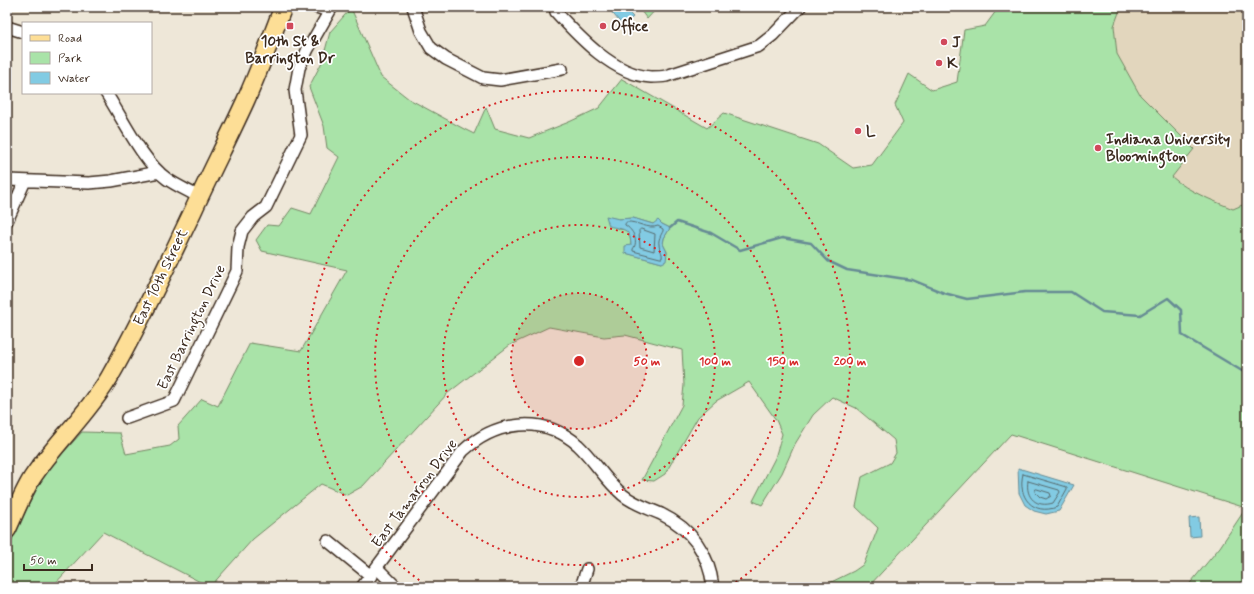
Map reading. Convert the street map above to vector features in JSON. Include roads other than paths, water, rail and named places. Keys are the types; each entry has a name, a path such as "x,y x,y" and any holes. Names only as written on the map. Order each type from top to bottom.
{"main road":[{"name":"East 10th Street","path":"7,530 32,479 94,401 108,379 159,283 245,101 283,7"}],"street":[{"path":"316,7 330,9"},
{"path":"413,7 421,31 431,48 446,59 483,78 500,80 562,69"},
{"path":"555,7 556,12 590,47 620,68 634,74 651,77 666,76 759,46 773,35 800,7"},
{"name":"East Barrington Drive","path":"127,418 174,401 237,271 238,247 242,231 253,217 266,207 301,135 295,90 299,68 330,9"},
{"path":"7,27 22,32"},
{"path":"107,94 138,146 159,172 166,179 199,197"},
{"path":"7,180 98,182 159,172"},
{"path":"7,221 25,181"},
{"name":"East Tamarron Drive","path":"362,587 463,451 472,442 490,432 510,426 526,425 537,426 559,432 567,437 587,454 622,494 641,506 679,524 694,539 705,556 713,587"},
{"path":"328,541 396,587"},
{"path":"581,587 587,569"}],"water":[{"path":"614,7 623,7 633,17 623,26 610,10"},
{"path":"606,216 619,219 633,218 653,224 658,220 670,228 664,238 663,244 667,252 666,261 662,263 625,253 625,246 631,245 629,235 625,230 609,226"},
{"path":"1018,468 1074,485 1059,511 1046,514 1034,511 1025,505 1019,493"},
{"path":"1199,517 1200,536 1190,537 1189,518"}],"waterway":[{"path":"670,228 677,222 711,233 740,250 782,238 811,243 828,261 847,270 912,280 944,293 967,299 1025,292 1071,292 1102,312 1140,315 1168,298 1181,310 1182,335 1247,374"}],"place":[{"name":"10th St & Barrington Dr","path":"290,26"},
{"name":"Office","path":"603,26"},
{"name":"J","path":"944,42"},
{"name":"K","path":"939,63"},
{"name":"L","path":"858,131"},
{"name":"Indiana University Bloomington","path":"1098,148"}]}
